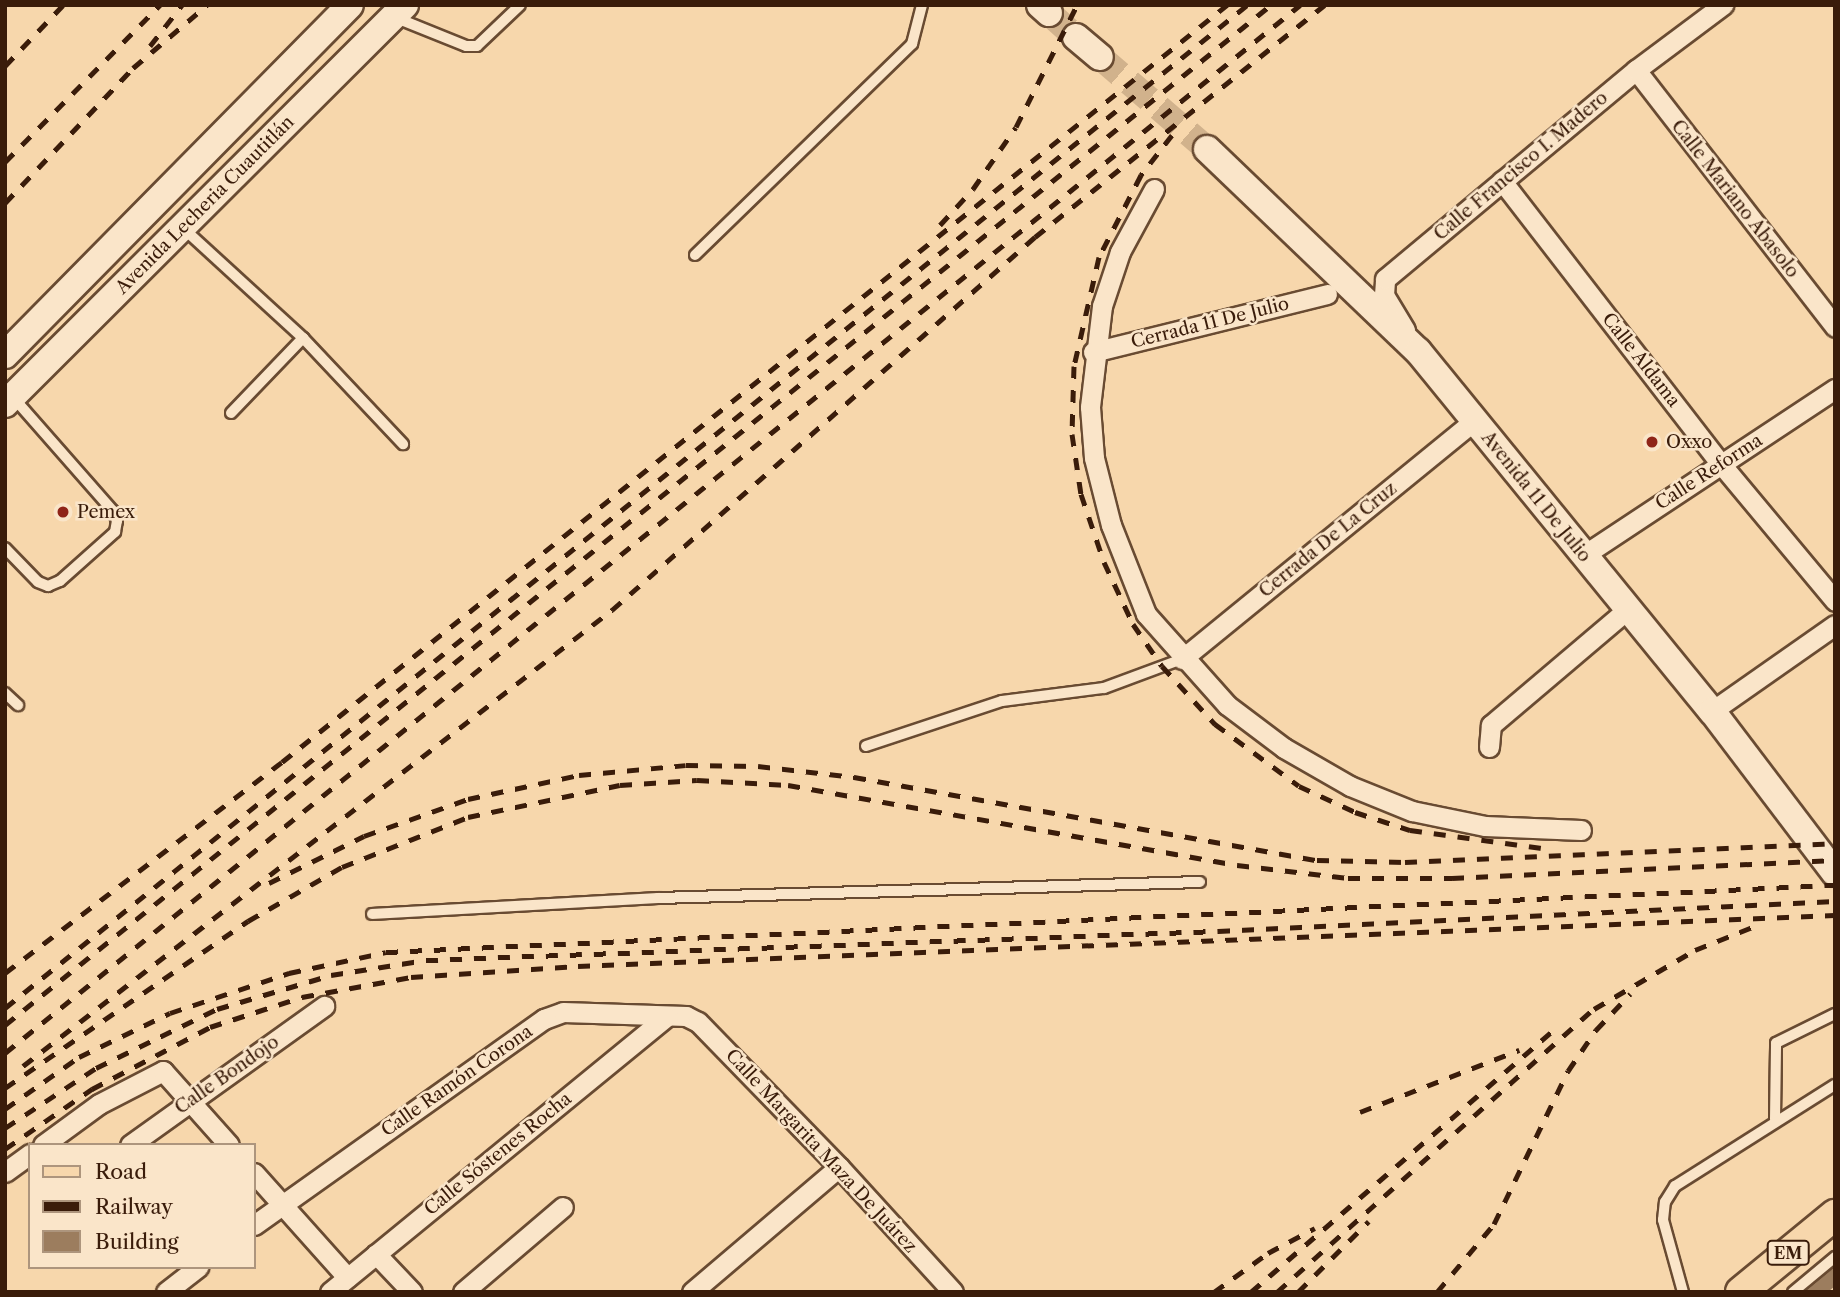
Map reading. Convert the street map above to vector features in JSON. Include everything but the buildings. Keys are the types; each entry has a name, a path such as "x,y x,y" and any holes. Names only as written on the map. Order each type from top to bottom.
{"main road":[{"name":"Avenida Lecheria Cuautitlán","path":"5,355 350,5"},
{"name":"Avenida Lecheria Cuautitlán","path":"9,400 399,11"},
{"path":"1076,37 1100,57"},
{"name":"Avenida 11 De Julio","path":"1207,149 1418,351 1712,711 1835,873"},
{"name":"EM","path":"1741,1292 1835,1215"}],"street":[{"name":"Calle Francisco I. Madero","path":"1418,351 1384,295 1385,279 1636,71 1723,5"},
{"name":"Calle Mariano Abasolo","path":"1636,71 1835,327"},
{"name":"Calle Aldama","path":"1502,181 1721,464 1835,601"},
{"path":"1154,189 1120,252 1102,306 1093,352 1090,407 1094,458 1111,525 1146,614 1182,659 1227,705 1284,748 1350,786 1412,811 1485,826 1581,830"},
{"name":"Cerrada 11 De Julio","path":"1093,352 1327,294"},
{"name":"Calle Reforma","path":"1584,555 1835,389"},
{"name":"Cerrada De La Cruz","path":"1182,659 1474,421"},
{"path":"1489,747 1491,725 1628,609"},
{"path":"1712,711 1835,625"},
{"name":"Calle Bondojo","path":"133,1143 189,1100 324,1006"},
{"name":"Calle Ramón Corona","path":"256,1224 544,1019 564,1012 686,1016"},
{"name":"Calle Margarita Maza De Juárez","path":"686,1016 698,1022 839,1167 953,1292"},
{"name":"Calle Sóstenes Rocha","path":"330,1292 666,1017"},
{"path":"46,1143 99,1104 163,1071 227,1143"},
{"path":"5,1172 28,1155"},
{"path":"692,1292 839,1167"},
{"path":"256,1174 348,1277"},
{"path":"463,1292 563,1206"},
{"path":"376,1254 412,1292"},
{"path":"166,1292 195,1269"}],"lane":[{"path":"399,11 466,46 477,46 520,5"},
{"path":"695,255 912,44 921,23 922,5"},
{"path":"182,227 303,338 404,444"},
{"path":"232,413 303,338"},
{"path":"5,548 38,582 48,586 60,581 115,532 117,521 113,511 9,400"},
{"path":"866,746 1002,701 1104,688 1182,659"},
{"path":"5,693 18,705"},
{"path":"372,914 657,898 1200,882"},
{"path":"1775,1119 1776,1043 1835,1014"},
{"path":"1683,1292 1663,1220 1665,1202 1675,1186 1775,1119 1835,1085"},
{"path":"1793,1292 1835,1257"}],"tunnel":[{"path":"1049,13 1076,37"},
{"path":"1100,57 1207,149"}],"railway":[{"path":"5,66 63,5"},
{"path":"5,162 160,5"},
{"path":"150,46 182,5"},
{"path":"5,203 133,68 207,5"},
{"path":"940,225 973,189 1016,127 1077,5"},
{"path":"5,973 282,762 1227,5"},
{"path":"5,1008 1247,5"},
{"path":"5,1025 1271,5"},
{"path":"5,1053 1300,5"},
{"path":"23,1066 612,610 1035,237 1325,5"},
{"path":"1172,135 1141,175 1099,257 1074,366 1072,434 1081,494 1104,562 1133,624 1162,666 1215,724 1299,786 1355,812 1410,830 1542,848"},
{"path":"269,883 364,836 468,799 579,775 686,765 758,766 854,777 1317,860 1405,862 1835,843"},
{"path":"5,1088 248,921 342,867 468,817 620,785 697,780 788,785 1237,865 1348,878 1452,878 1835,860"},
{"path":"5,1109 79,1057 170,1013 289,973 386,952 1835,885"},
{"path":"5,1128 96,1068 217,1009 331,975 426,960 1218,931 1835,901"},
{"path":"5,1149 92,1089 210,1027 302,997 411,977 578,966 1835,915"},
{"path":"1277,1292 1594,1009 1695,950 1760,924"},
{"path":"1437,1292 1494,1224 1568,1071 1596,1030 1630,994"},
{"path":"1251,1292 1555,1029"},
{"path":"1360,1112 1519,1050"},
{"path":"1298,1292 1369,1221"},
{"path":"1214,1292 1268,1253 1315,1228"}],"place":[{"name":"Oxxo","path":"1652,442"},
{"name":"Pemex","path":"63,512"}]}
